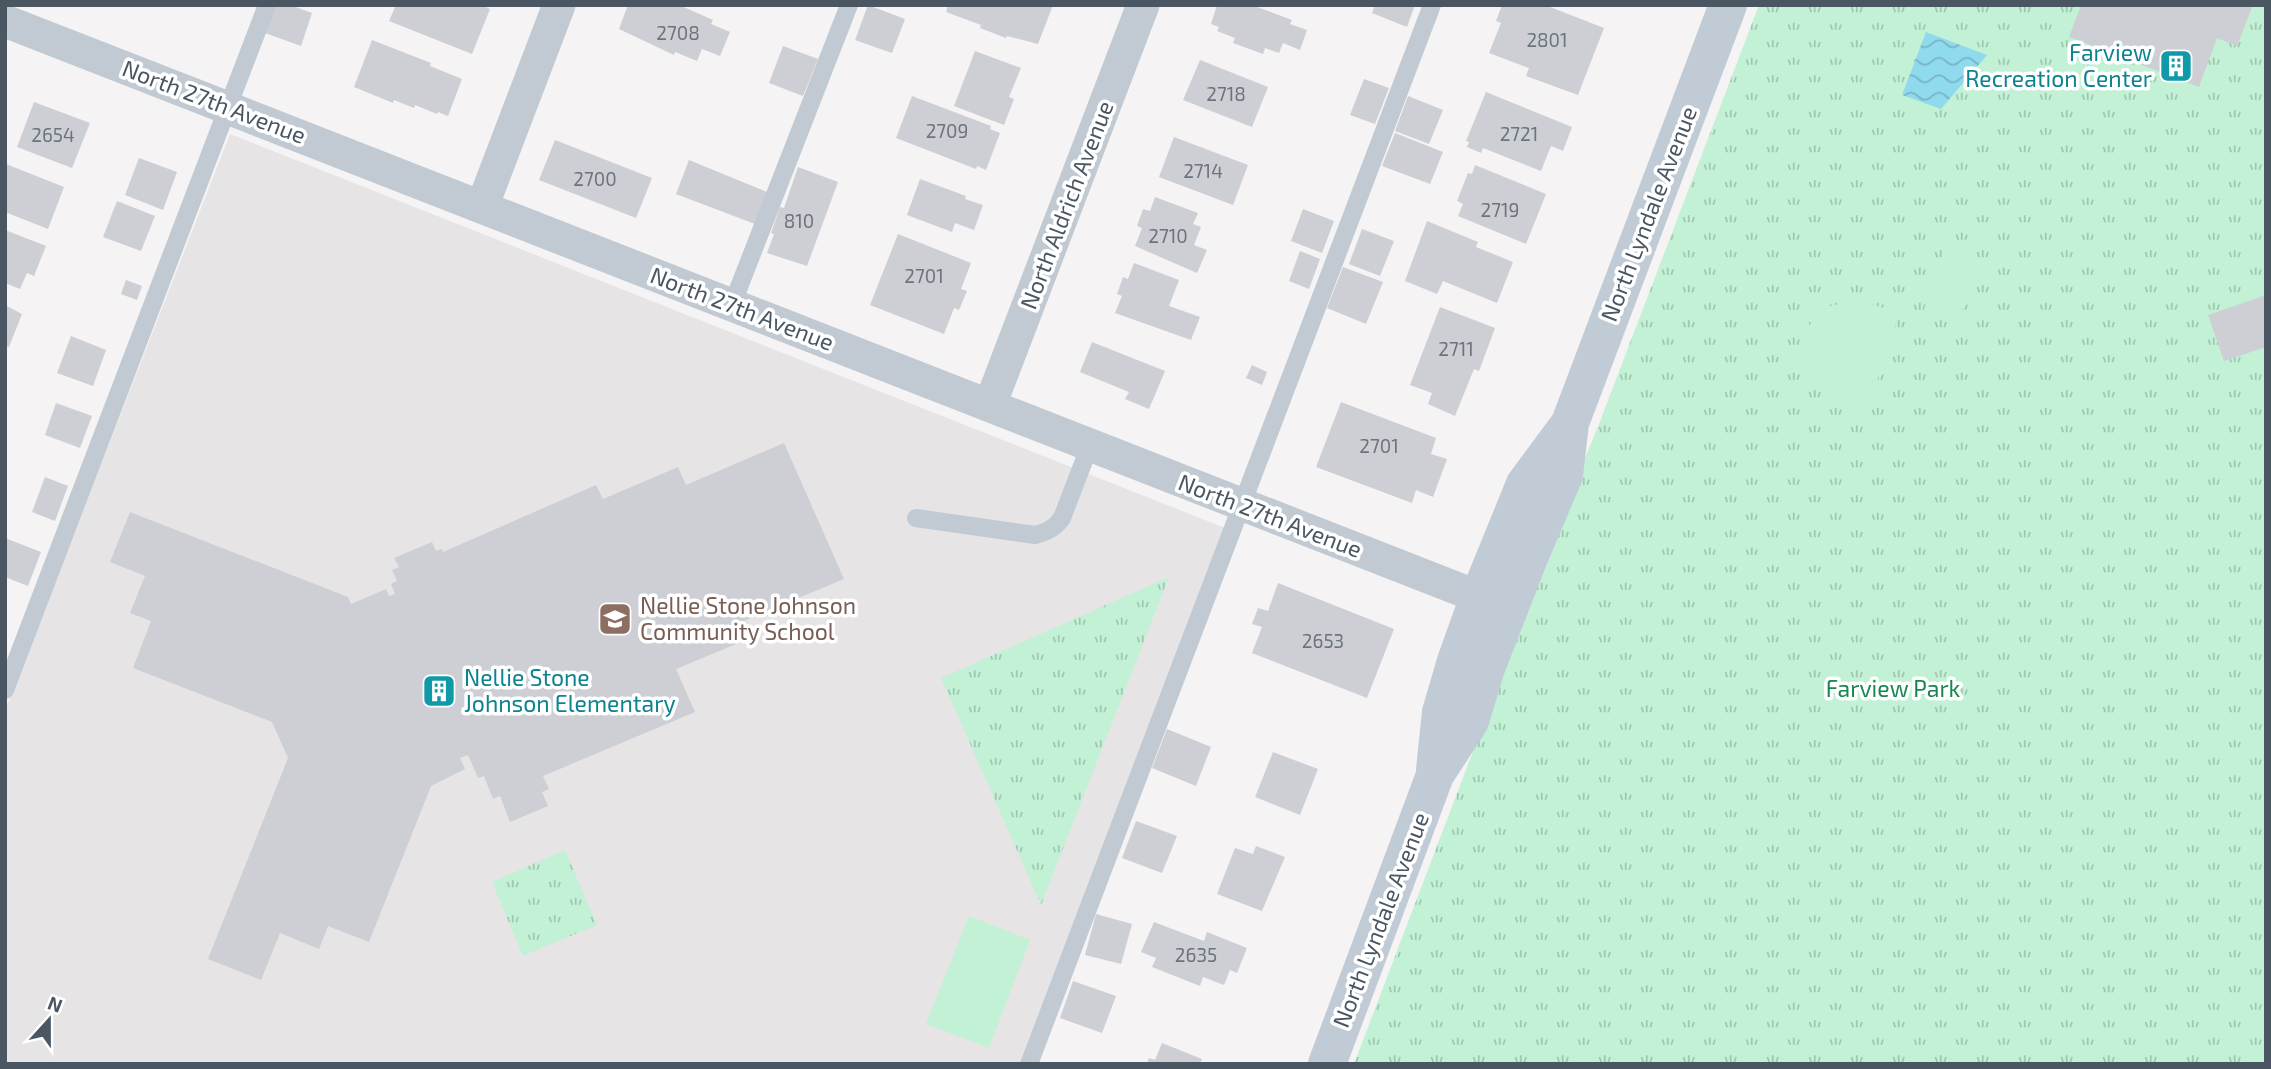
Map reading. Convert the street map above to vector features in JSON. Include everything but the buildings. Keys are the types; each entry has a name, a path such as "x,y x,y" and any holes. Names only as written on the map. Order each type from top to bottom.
{"street":[{"path":"482,207 559,5"},
{"name":"North Aldrich Avenue","path":"990,405 1143,5"},
{"name":"North Lyndale Avenue","path":"1327,1064 1435,775 1470,721 1486,668 1537,536 1564,475 1570,423 1728,5"},
{"name":"North 27th Avenue","path":"5,21 1479,597"},
{"name":"North Lyndale Avenue","path":"1435,775 1441,712 1479,597 1525,484 1570,423"}],"lane":[{"path":"5,690 267,5"},
{"path":"732,305 849,5"},
{"path":"1029,1064 1432,5"},
{"path":"916,518 1035,534 1048,531 1058,525 1062,518 1090,445"}],"shaded area":[{"name":"Nellie Stone Johnson Community School","path":"230,134 1225,528 1019,1064 5,1064 5,711"}],"green space":[{"name":"Farview Park","path":"1759,5 2266,5 2266,1064 1354,1064 1483,725 1491,688 1599,424"},
{"path":"1946,244 1973,257 1976,276 1972,294 1968,302 1955,314 1942,317 1922,315"},
{"path":"1857,300 1900,313 1867,410 1826,394 1809,370 1801,337 1822,308"},
{"path":"1169,577 1041,905 941,678"},
{"path":"565,850 597,925 523,956 492,882"},
{"path":"969,916 1030,940 989,1048 926,1024"}],"water":[{"path":"1926,32 1987,55 1941,109 1902,95"}],"place":[{"name":"Farview Recreation Center","path":"2176,66"},
{"name":"Nellie Stone Johnson Community School","path":"615,619"},
{"name":"Nellie Stone Johnson Elementary","path":"439,691"}]}
